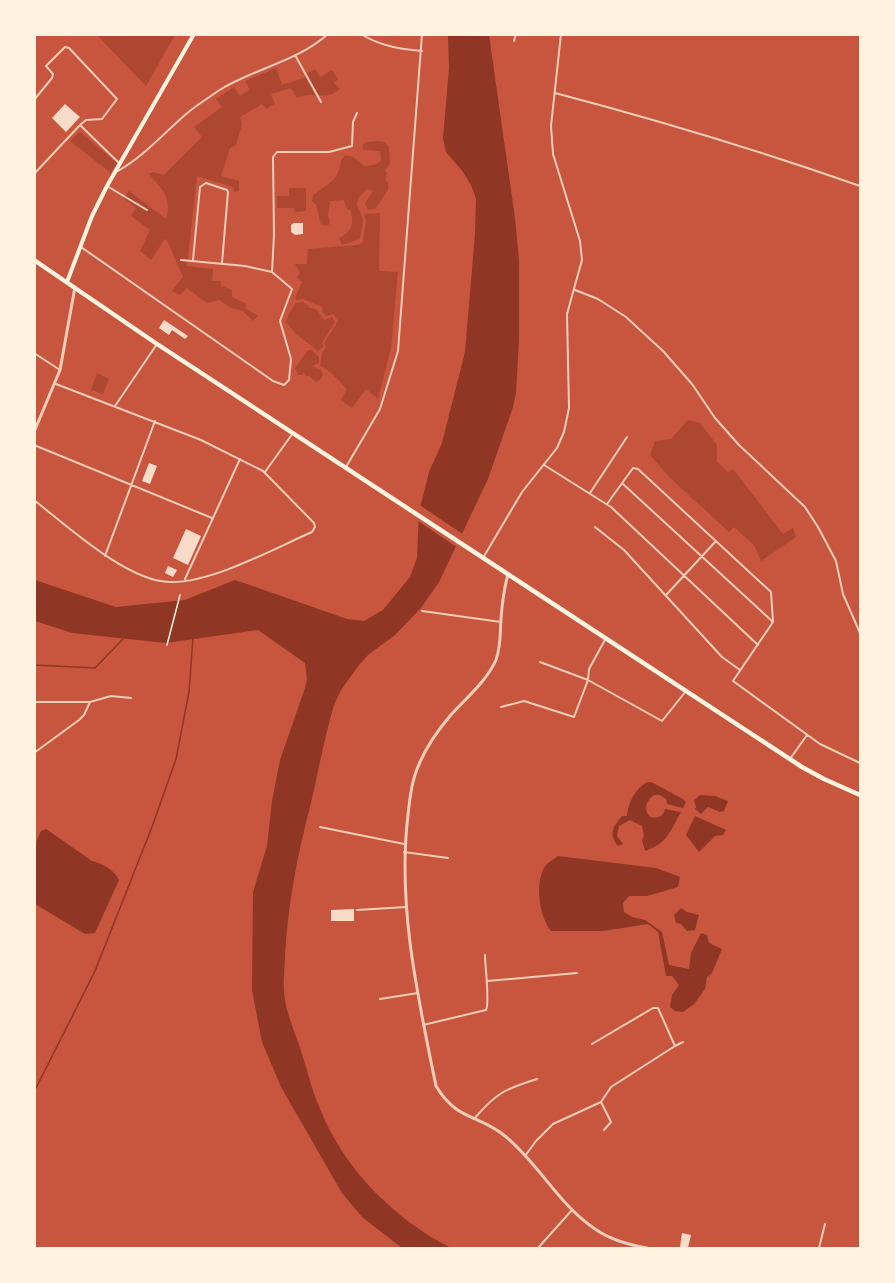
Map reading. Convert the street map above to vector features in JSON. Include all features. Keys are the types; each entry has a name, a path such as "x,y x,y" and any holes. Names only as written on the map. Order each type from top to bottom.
{"highway":[{"path":"34,260 469,550 790,759 824,779 861,795"}],"main road":[{"path":"67,282 92,216 107,186 194,34"}],"street":[{"path":"115,172 151,148 186,114 220,90 317,44 328,34"},
{"path":"362,34 373,41 391,47 422,51"},
{"path":"349,469 380,409 398,351 422,34"},
{"path":"514,41 516,34"},
{"path":"483,559 512,507 557,448 564,432 567,416 567,314 582,260 580,241 553,154 551,126 561,34"},
{"path":"34,100 52,78 46,66 65,47 69,48 117,99 102,119 86,120 80,125 34,174"},
{"path":"295,55 321,102"},
{"path":"555,93 644,117 861,186"},
{"path":"273,272 273,157 277,152 329,152 352,146 353,122 357,113"},
{"path":"80,125 120,163"},
{"path":"193,260 200,187 206,183 228,192 222,263"},
{"path":"107,186 147,210"},
{"path":"81,247 273,381 284,385 289,380 291,359 280,321 292,289 273,272 245,266 181,260"},
{"path":"34,432 60,370 75,287"},
{"path":"575,290 598,299 626,317 663,351 692,384 715,418 739,445 805,507 836,561 843,594 861,633"},
{"path":"115,406 158,344"},
{"path":"34,353 60,370"},
{"path":"34,500 105,556 147,577 170,582 204,578 312,532 315,527 315,523 265,472 201,440 56,384"},
{"path":"105,556 154,421"},
{"path":"265,472 293,433"},
{"path":"590,493 627,437"},
{"path":"34,445 212,518"},
{"path":"184,580 240,459"},
{"path":"544,465 607,504 758,645"},
{"path":"607,504 633,468 638,469 771,592 773,622 734,681 820,744 861,763"},
{"path":"622,484 773,622"},
{"path":"595,527 624,550 722,657 740,670"},
{"path":"666,594 716,541"},
{"path":"508,574 501,622 502,635 496,659 486,678 449,717 420,762 412,783 404,844 406,908 423,1025 436,1086 442,1096 457,1111 502,1133 572,1209 596,1231 647,1248"},
{"path":"422,611 501,622"},
{"path":"501,707 524,702 574,717 588,680 589,669 606,638"},
{"path":"540,662 588,680 662,721 687,690"},
{"path":"34,702 90,702 111,696 131,698"},
{"path":"34,753 79,720 90,702"},
{"path":"790,759 807,735"},
{"path":"320,827 404,844"},
{"path":"404,852 448,858"},
{"path":"357,910 406,908"},
{"path":"423,1025 486,1010 488,1005 485,955"},
{"path":"485,981 577,974"},
{"path":"380,999 418,993"},
{"path":"592,1044 653,1008 658,1008 675,1046"},
{"path":"525,1156 536,1141 554,1124 601,1102 611,1087 683,1042"},
{"path":"474,1119 498,1094 508,1088 537,1079"},
{"path":"601,1102 611,1122 604,1130"},
{"path":"538,1248 572,1209"},
{"path":"819,1248 825,1224"}],"path":[{"path":"167,645 180,595"}],"shaded area":[{"path":"97,35 175,35 146,86"},
{"path":"448,35 489,35 519,260 519,340 516,393 488,479 439,582 421,608 395,635 368,655 359,665 341,690 334,705 294,881 286,936 284,978 288,1013 314,1094 330,1131 357,1172 373,1190 410,1222 451,1248 402,1248 362,1217 342,1193 281,1087 262,1042 252,990 253,892 267,846 280,760 305,688 307,679 305,663 258,630 166,643 72,633 35,621 35,580 116,607 185,600 235,580 347,619 364,621 383,610 410,577 417,558 419,512 429,472 442,443 465,352 475,234 476,199 463,172 446,152 443,138 449,68"},
{"path":"276,68 282,85 307,77 306,74 315,69 320,77 332,70 338,79 334,83 340,89 329,95 308,95 297,98 291,88 271,94 275,104 266,109 262,104 240,117 242,124 236,145 230,148 221,176 239,181 239,191 234,192 233,187 197,176 187,266 213,269 212,281 221,281 221,286 232,290 232,297 247,304 245,308 258,316 253,321 243,311 231,308 219,300 207,303 187,288 180,295 172,291 183,277 167,240 165,239 151,260 140,251 150,230 131,216 136,208 124,198 129,191 166,219 167,199 149,174 153,172 164,175 202,137 194,127 222,107 216,99 234,87 240,96 250,90 245,81"},
{"path":"80,132 117,163 111,173 70,141"},
{"path":"379,141 389,147 390,163 385,171 388,190 375,209 368,210 365,203 373,191 367,189 359,197 357,205 363,219 360,239 342,245 339,238 351,227 351,211 347,209 344,200 330,201 328,215 330,222 328,226 321,225 316,205 312,201 313,195 335,177 341,160 346,155 353,157 364,166 375,165 381,161 380,151 363,150 362,145"},
{"path":"289,188 306,188 306,211 295,212 294,208 277,208 277,196 289,196"},
{"path":"380,213 379,271 398,272 391,348 378,399 366,389 352,408 341,400 347,389 331,373 320,366 322,353 326,347 324,343 338,321 333,314 327,316 323,313 322,307 295,298 302,282 297,278 300,273 295,264 307,264 308,249 357,245 363,242 366,220 364,214"},
{"path":"303,302 309,308 317,310 325,320 332,317 335,322 322,343 324,346 318,351 296,334 286,322 296,303"},
{"path":"308,350 312,350 319,357 319,363 312,366 321,370 323,374 316,382 304,372 298,375 295,368"},
{"path":"97,373 109,379 103,394 91,390"},
{"path":"688,420 700,423 717,445 717,462 728,472 733,469 783,534 793,528 796,537 761,561 754,545 734,527 729,532 669,477 650,455 655,441 671,439"},
{"path":"647,782 651,782 686,802 683,808 667,804 666,799 660,795 654,795 646,805 650,817 659,817 665,809 681,812 668,836 645,851 642,826 630,820 619,826 617,836 623,844 618,846 612,834 614,827 622,816 627,816 633,797"},
{"path":"700,795 715,796 728,801 724,811 720,812 708,807 701,814 695,809 694,800"},
{"path":"695,816 726,830 723,835 715,836 699,852 686,835"},
{"path":"46,829 92,861 100,863 114,873 119,880 95,933 85,934 35,904 35,845 41,831"},
{"path":"558,856 656,868 680,877 678,887 647,896 629,896 623,903 624,912 632,917 645,920 662,932 669,965 689,969 691,953 701,933 707,935 709,943 722,949 712,973 707,977 705,989 694,1004 683,1012 675,1011 670,1007 672,995 679,985 672,976 666,976 658,932 648,924 603,931 551,931 543,917 539,889 542,872 546,865"},
{"path":"681,908 699,915 695,930 687,931 681,924 676,923 674,915"}],"pier":[{"path":"418,504 464,535 458,548 415,519"}],"building":[{"path":"65,104 80,117 66,132 52,118"},
{"path":"303,223 303,234 295,235 291,232 291,225"},
{"path":"164,320 188,336 185,339 172,330 169,335 159,328"},
{"path":"149,463 157,466 150,484 142,481"},
{"path":"186,529 201,536 188,565 173,558"},
{"path":"168,566 177,570 173,577 165,573"},
{"path":"354,909 354,921 331,921 331,910"},
{"path":"682,1233 691,1235 688,1248 680,1247"}],"waterway":[{"path":"34,1092 95,971 152,827 176,759 189,692 193,637"},
{"path":"34,665 95,668 123,639"}]}
